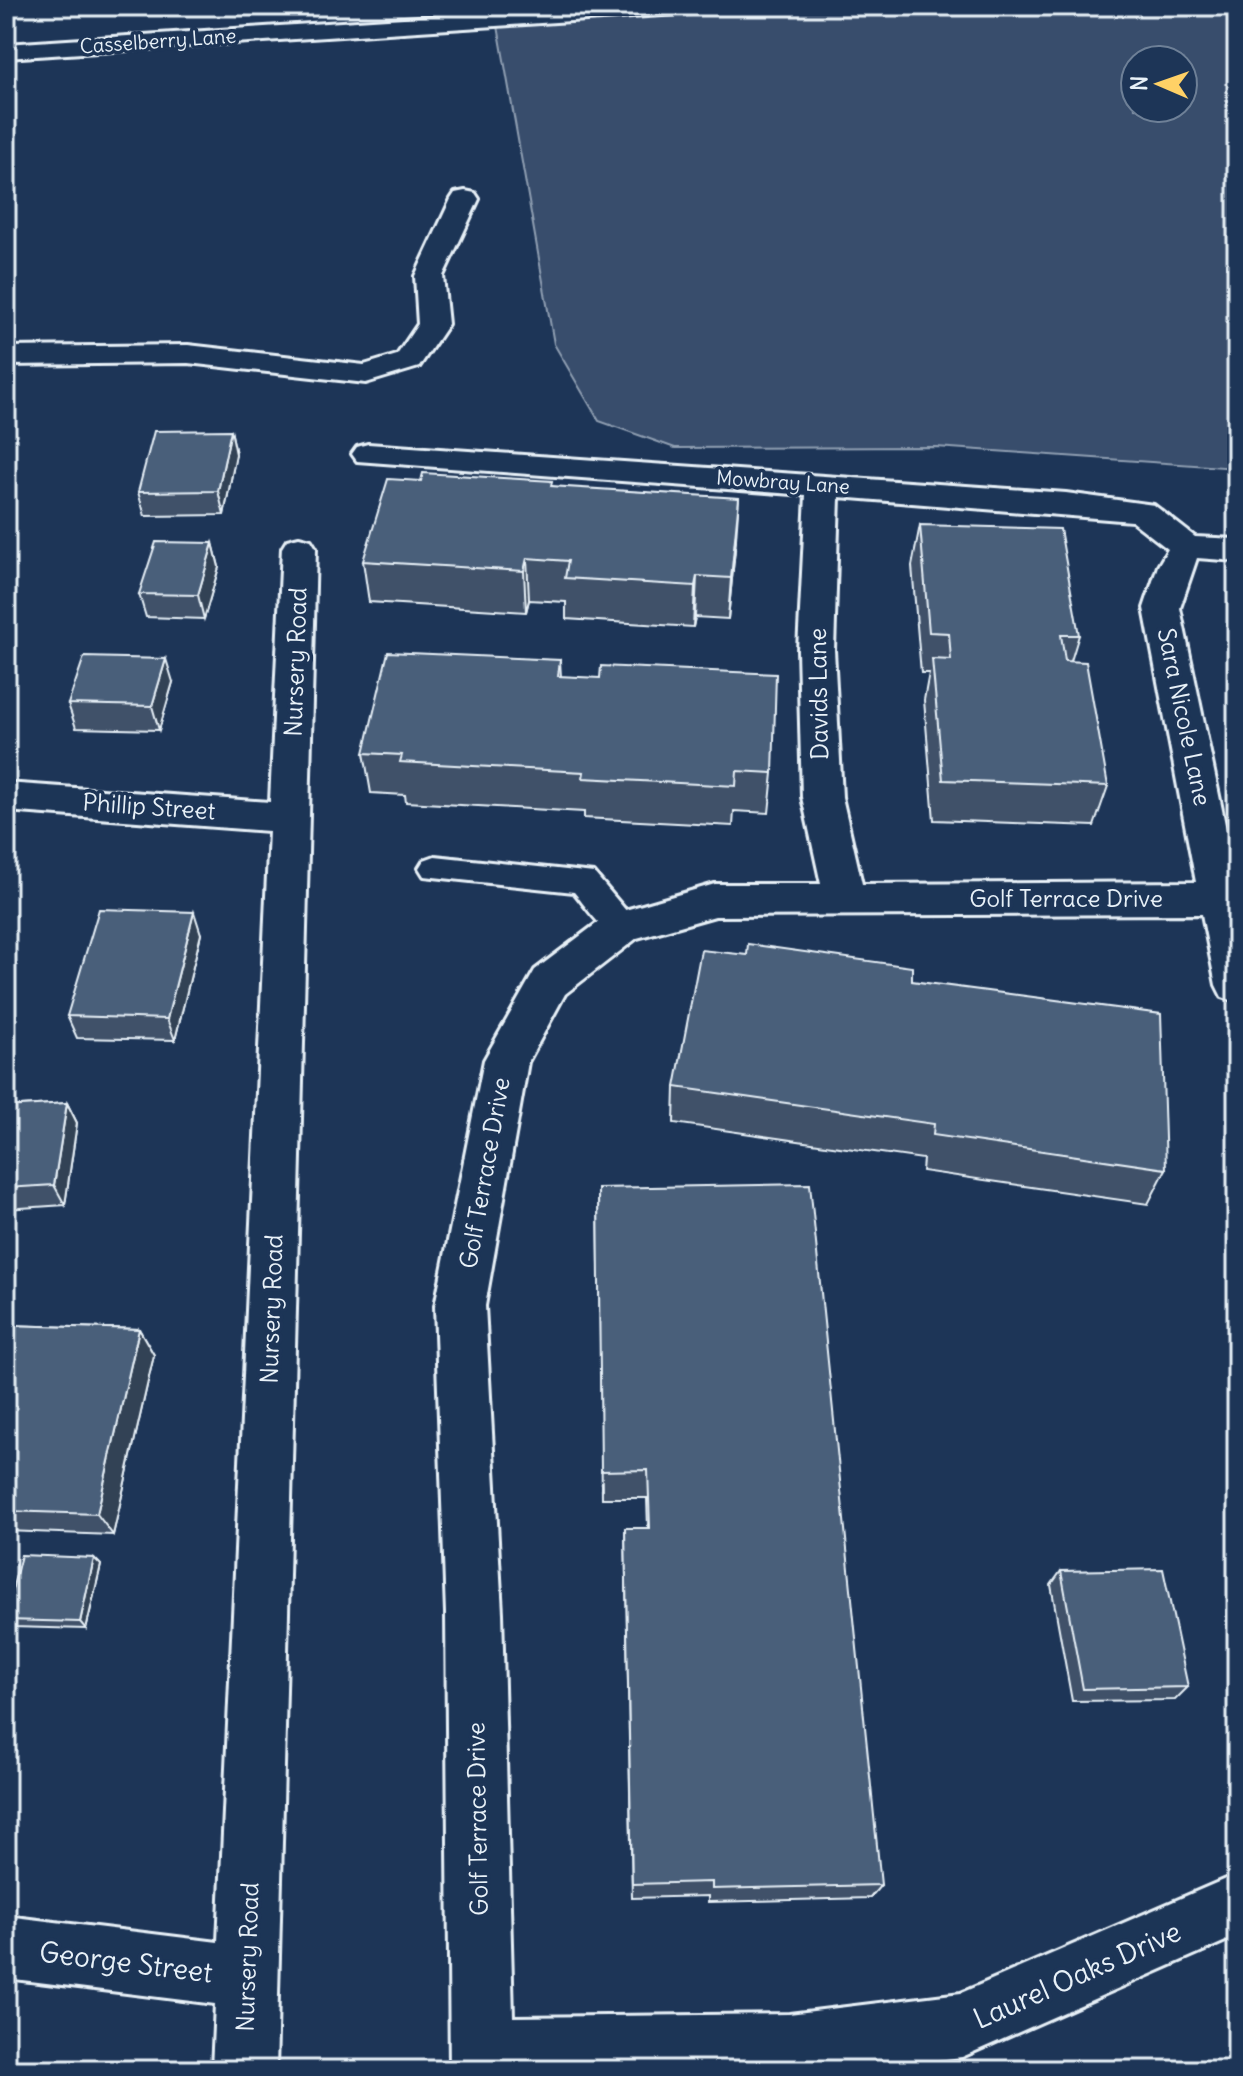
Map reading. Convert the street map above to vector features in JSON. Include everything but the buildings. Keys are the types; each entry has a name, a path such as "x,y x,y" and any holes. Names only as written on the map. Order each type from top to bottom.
{"street":[{"name":"Casselberry Lane","path":"6,51 693,6"},
{"path":"6,356 188,354 366,374 408,361 433,324 429,276 465,199"},
{"name":"Mowbray Lane","path":"368,454 1066,503 1142,512 1186,547"},
{"name":"Davids Lane","path":"823,485 816,650 822,797 845,900"},
{"path":"1186,547 1237,550"},
{"name":"Sara Nicole Lane","path":"1186,547 1175,566 1162,608 1237,985"},
{"name":"Nursery Road","path":"244,2070 299,548"},
{"name":"Phillip Street","path":"6,797 291,818"},
{"name":"Golf Terrace Drive","path":"482,2060 474,1613 460,1306 506,1060 550,982 623,926 715,900 1221,898"},
{"name":"Laurel Oaks Drive","path":"482,2060 789,2046 874,2053 962,2025 1237,1905"},
{"name":"George Street","path":"6,1947 246,1977"}],"lane":[{"path":"435,868 583,881 623,926"}],"shaded area":[{"path":"795,6 1237,6 1237,468 936,447 675,448 599,421 554,344 498,26"}]}
